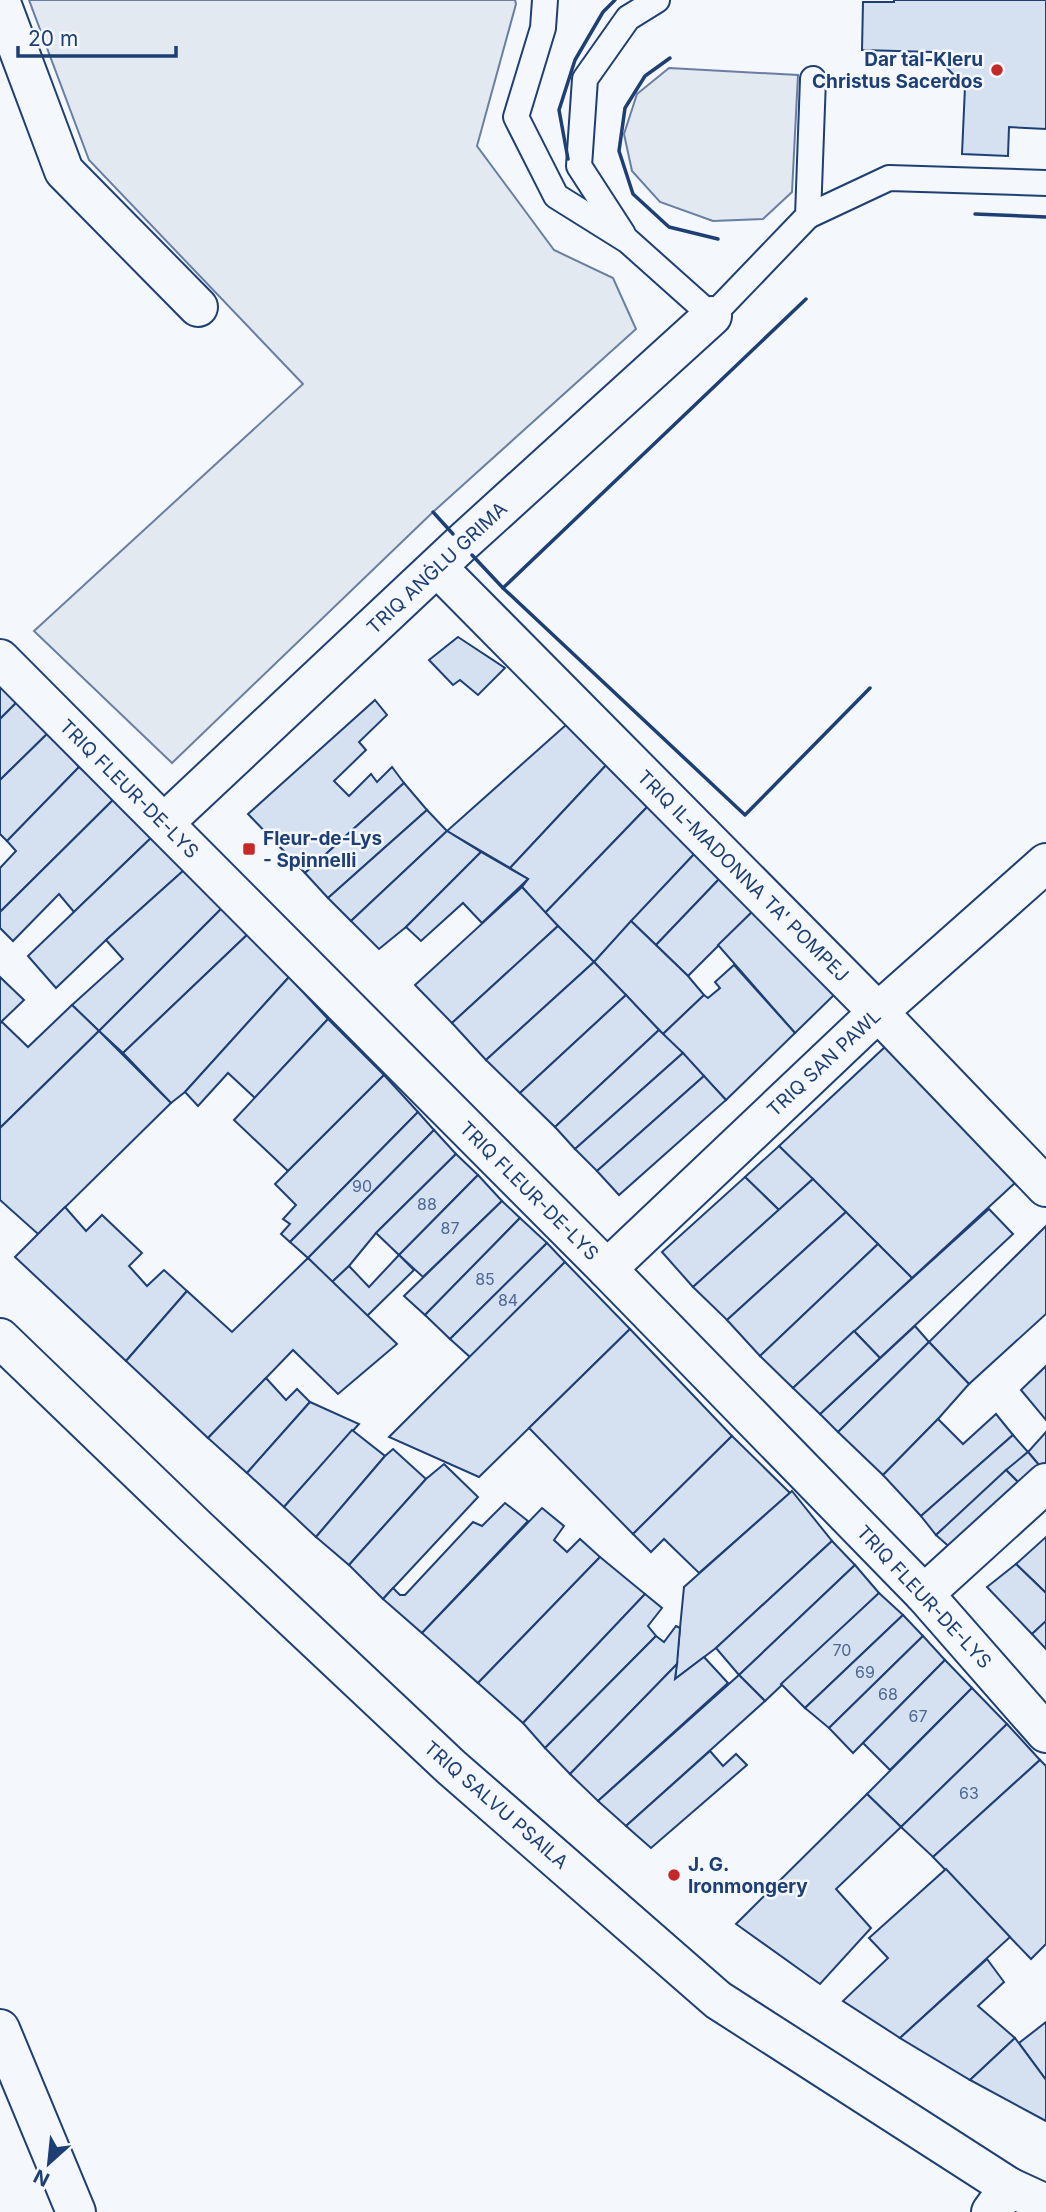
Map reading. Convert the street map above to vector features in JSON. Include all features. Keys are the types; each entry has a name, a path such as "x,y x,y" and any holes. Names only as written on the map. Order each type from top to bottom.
{"street":[{"path":"0,0 64,171 198,307"},
{"name":"TRIQ ANĠLU GRIMA","path":"164,823 461,544 712,316"},
{"name":"TRIQ IL-MADONNA TA' POMPEJ","path":"438,568 878,1012 1046,1187"},
{"name":"TRIQ FLEUR-DE-LYS","path":"0,659 607,1269 924,1594 1046,1733"},
{"name":"TRIQ SAN PAWL","path":"607,1269 878,1012 1046,863"},
{"name":"TRIQ SALVU PSAILA","path":"0,1338 451,1767 718,2000 1000,2199 1046,2204"},
{"path":"924,1594 1046,1483"},
{"path":"0,2029 76,2212"}],"lane":[{"path":"545,0 543,28 516,117 556,195 628,241 712,316 808,215 889,178 1046,183"},
{"path":"628,241 579,166 585,79 628,18 657,0"},
{"path":"808,215 813,79"}],"shaded area":[{"path":"29,0 515,0 477,146 554,250 613,278 636,329 433,512 172,763 34,631 303,384 89,160"},
{"path":"669,68 798,75 792,192 763,219 713,221 660,202 632,171 624,134 637,94"}],"building":[{"name":"Dar tal-Kleru Christus Sacerdos","path":"1046,0 1046,129 1009,127 1008,156 962,154 965,87 932,52 862,50 863,2"},
{"path":"458,637 505,668 478,695 460,680 453,685 429,660"},
{"path":"0,682 17,702 0,719"},
{"path":"375,700 387,715 359,742 366,750 334,781 349,796 371,774 377,782 392,767 404,783 305,873 248,814"},
{"path":"17,702 49,732 0,780 0,719"},
{"path":"567,724 609,762 510,868 447,831"},
{"path":"49,732 79,767 7,841 0,834 0,780"},
{"path":"609,762 650,804 545,913 522,887 528,879 510,868"},
{"path":"79,767 116,797 0,912 0,868 16,851 7,841"},
{"path":"404,783 427,810 328,898 305,873"},
{"path":"116,797 153,836 74,912 59,894 13,941 0,928 0,912"},
{"path":"650,804 697,851 594,962 545,913"},
{"path":"427,810 447,831 351,921 328,898"},
{"path":"447,831 481,852 406,927 379,949 351,921"},
{"path":"153,836 184,870 56,988 28,956"},
{"path":"697,851 722,876 656,945 631,921"},
{"path":"481,852 528,879 482,923 463,903 421,941 406,927"},
{"path":"184,870 223,907 99,1031 72,1005 123,959 106,940"},
{"path":"722,876 755,909 688,976 656,945"},
{"path":"522,887 558,926 452,1023 415,985"},
{"path":"223,907 249,933 123,1053 99,1031"},
{"path":"755,909 837,992 795,1033 718,945"},
{"path":"631,921 704,995 663,1034 594,962"},
{"path":"558,926 594,962 486,1060 452,1023"},
{"path":"249,933 289,977 185,1092 171,1103 123,1053"},
{"path":"594,962 626,995 520,1093 486,1060"},
{"path":"734,965 795,1033 726,1100 663,1034 704,995 708,998 720,988 715,982"},
{"path":"0,977 24,1000 0,1023"},
{"path":"289,977 328,1019 255,1098 228,1073 198,1106 185,1092"},
{"path":"626,995 659,1030 555,1127 520,1093"},
{"path":"72,1005 99,1031 0,1128 0,1023 28,1047"},
{"path":"328,1019 384,1075 288,1171 234,1120"},
{"path":"659,1030 683,1053 575,1149 555,1127"},
{"path":"99,1031 171,1103 38,1234 0,1200 0,1128"},
{"path":"886,1046 1017,1181 912,1278 779,1146"},
{"path":"683,1053 704,1076 597,1171 575,1149"},
{"path":"384,1075 418,1112 290,1242 281,1234 290,1224 283,1219 296,1205 275,1184"},
{"path":"704,1076 726,1100 619,1195 597,1171"},
{"path":"418,1112 434,1130 308,1258 290,1242"},
{"path":"434,1130 456,1154 376,1233 332,1282 308,1258"},
{"path":"779,1146 813,1179 779,1210 745,1177"},
{"path":"456,1154 478,1175 399,1255 376,1233"},
{"path":"478,1175 502,1201 423,1277 399,1255"},
{"path":"745,1177 779,1210 693,1287 662,1252"},
{"path":"813,1179 846,1212 727,1320 693,1287"},
{"path":"502,1201 520,1218 425,1315 404,1296"},
{"path":"65,1207 86,1231 102,1215 142,1253 129,1266 147,1286 164,1270 187,1291 126,1361 15,1257"},
{"path":"989,1209 1013,1234 880,1358 854,1331"},
{"path":"846,1212 878,1244 760,1356 727,1320"},
{"path":"520,1218 547,1243 450,1339 425,1315"},
{"path":"1046,1226 1046,1314 969,1384 929,1342"},
{"path":"547,1243 565,1262 470,1357 450,1339"},
{"path":"878,1244 912,1278 793,1388 760,1356"},
{"path":"399,1255 414,1270 367,1316 332,1282 349,1266 369,1287"},
{"path":"308,1258 397,1344 338,1394 293,1350 208,1438 126,1361 187,1291 232,1332"},
{"path":"565,1262 630,1329 479,1477 389,1437"},
{"path":"915,1326 929,1342 838,1432 820,1414"},
{"path":"630,1329 732,1436 633,1534 529,1428"},
{"path":"854,1331 880,1358 820,1414 793,1388"},
{"path":"929,1342 969,1384 883,1475 838,1432"},
{"path":"1046,1366 1046,1420 1021,1390"},
{"path":"266,1378 286,1400 297,1389 310,1402 247,1473 208,1438"},
{"path":"310,1402 359,1424 284,1507 247,1473"},
{"path":"996,1414 1013,1435 921,1516 883,1475 938,1419 963,1444"},
{"path":"352,1430 385,1456 316,1537 284,1507"},
{"path":"1046,1432 1046,1471 1045,1472 1028,1452"},
{"path":"1013,1435 1028,1452 936,1535 921,1516"},
{"path":"732,1436 790,1493 699,1573 664,1539 651,1552 633,1534"},
{"path":"393,1449 426,1479 349,1565 316,1537"},
{"path":"1028,1452 1045,1472 1025,1489 1006,1470"},
{"path":"444,1464 478,1497 383,1599 349,1565 426,1479"},
{"path":"1006,1470 1025,1489 955,1552 936,1535"},
{"path":"792,1491 832,1541 716,1648 675,1679 684,1587"},
{"path":"505,1503 528,1521 422,1633 383,1599 393,1588 400,1595 405,1595 473,1522 482,1526"},
{"path":"542,1508 564,1526 554,1540 567,1552 580,1539 600,1557 478,1683 422,1633"},
{"path":"1046,1537 1046,1593 1016,1564"},
{"path":"832,1541 855,1565 739,1675 716,1648"},
{"path":"600,1557 645,1594 523,1723 478,1683"},
{"path":"1016,1564 1046,1593 1046,1621 1032,1634 987,1587"},
{"path":"855,1565 879,1593 765,1701 739,1675"},
{"path":"879,1593 903,1615 805,1708 781,1684"},
{"path":"645,1594 662,1608 648,1626 656,1636 545,1748 523,1723"},
{"path":"903,1615 923,1636 829,1728 805,1708"},
{"path":"1046,1621 1046,1649 1032,1634"},
{"path":"676,1626 680,1628 677,1664 570,1774 545,1748 656,1636 664,1642"},
{"path":"923,1636 945,1660 853,1753 829,1728"},
{"path":"704,1657 728,1683 598,1801 570,1774 677,1664 675,1679"},
{"path":"945,1660 972,1688 890,1770 863,1743"},
{"path":"739,1675 765,1701 626,1826 598,1801"},
{"path":"972,1688 1007,1724 901,1827 867,1794"},
{"path":"1007,1724 1040,1760 933,1857 901,1827"},
{"path":"710,1751 723,1766 736,1754 747,1765 651,1848 626,1826"},
{"path":"1040,1760 1046,1766 1046,1944 1031,1959 933,1857"},
{"path":"867,1794 901,1827 836,1889 871,1928 820,1984 736,1924"},
{"path":"946,1869 1010,1937 900,2038 843,2001 888,1958 869,1938"},
{"path":"987,1959 1004,1982 978,2006 1015,2038 970,2080 900,2038"},
{"path":"1046,2022 1046,2080 1019,2043"},
{"path":"1015,2038 1046,2080 1046,2121 970,2080"}],"wall":[{"path":"568,159 559,110 575,60 603,12 615,0"},
{"path":"670,58 645,76 625,108 619,151 633,194 669,227 718,239"},
{"path":"975,214 1046,217"},
{"path":"806,299 503,588 745,815 870,688"},
{"path":"433,512 453,534"},
{"path":"472,555 503,588"}],"place":[{"name":"Dar tal-Kleru Christus Sacerdos","path":"997,70"},
{"name":"Fleur-de-Lys - Spinnelli","path":"249,849"},
{"name":"J. G. Ironmongery","path":"674,1875"}]}
